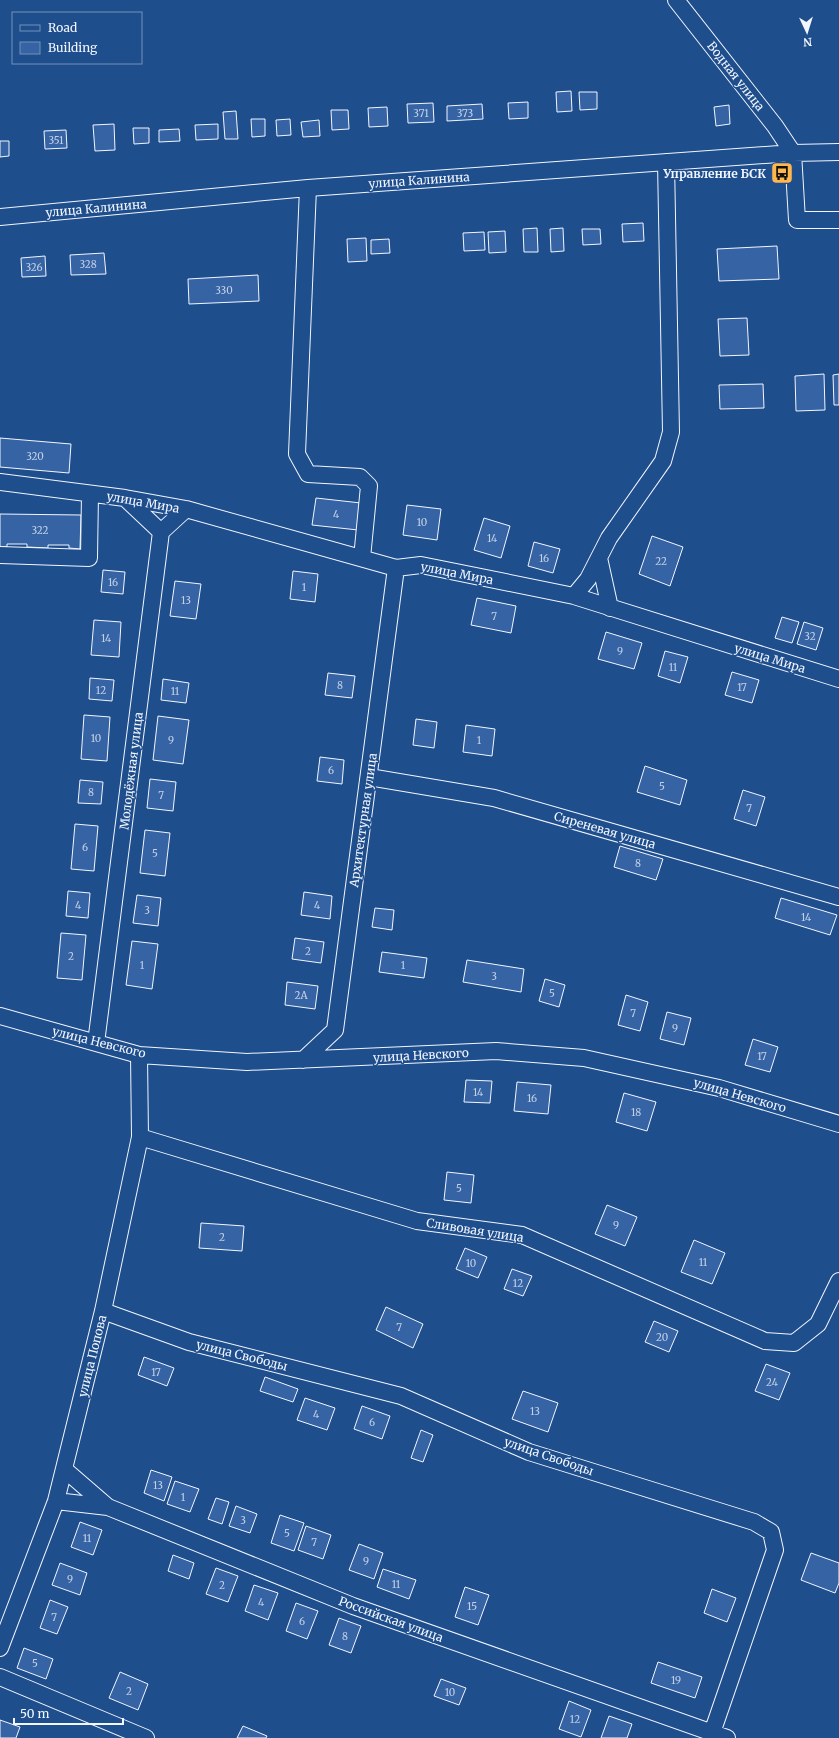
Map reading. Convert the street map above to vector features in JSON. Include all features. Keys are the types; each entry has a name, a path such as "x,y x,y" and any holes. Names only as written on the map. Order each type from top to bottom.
{"street":[{"name":"Водная улица","path":"676,0 775,126 793,153"},
{"name":"улица Калинина","path":"0,217 308,188 793,153 839,152"},
{"path":"793,153 797,220 839,220"},
{"path":"574,596 588,579 609,538 663,461 671,432 666,162"},
{"path":"308,188 297,454 308,474 360,478 369,486 362,558"},
{"name":"улица Мира","path":"0,482 125,498 186,509 396,568 420,565 574,596 839,679"},
{"path":"0,555 89,558 90,494"},
{"path":"125,498 161,532 186,509"},
{"name":"Молодёжная улица","path":"96,1043 161,532"},
{"path":"599,558 610,608"},
{"name":"Архитектурная улица","path":"303,1060 335,1030 396,568"},
{"name":"Сиреневая улица","path":"369,776 494,798 839,897"},
{"name":"улица Невского","path":"0,1016 138,1055 247,1062 496,1051 584,1058 719,1088 839,1124"},
{"name":"улица Попова","path":"0,1648 56,1501 103,1311 140,1138 138,1055"},
{"name":"Сливовая улица","path":"140,1138 417,1221 522,1235 765,1341 794,1343 818,1324 839,1281"},
{"name":"улица Свободы","path":"103,1311 189,1342 401,1396 529,1452 754,1522 771,1532 774,1550 712,1733"},
{"path":"64,1469 108,1507"},
{"name":"Российская улица","path":"56,1501 108,1507 353,1606 727,1738"},
{"path":"0,1677 146,1738"}],"building":[{"path":"571,91 572,111 557,112 556,92"},
{"path":"579,92 597,92 597,109 580,110"},
{"path":"528,102 528,118 509,119 508,103"},
{"path":"433,103 434,122 408,123 407,104"},
{"path":"482,104 483,119 447,121 447,106"},
{"path":"729,105 730,124 716,126 714,107"},
{"path":"387,107 388,126 369,127 368,108"},
{"path":"331,110 348,110 349,129 332,130"},
{"path":"236,111 238,139 225,139 223,112"},
{"path":"251,119 265,119 265,136 252,137"},
{"path":"290,119 291,135 277,136 276,120"},
{"path":"319,120 320,136 303,137 301,122"},
{"path":"114,124 115,150 95,151 93,125"},
{"path":"218,124 218,139 196,140 195,125"},
{"path":"133,128 149,128 149,143 134,144"},
{"path":"179,129 180,141 159,142 159,130"},
{"path":"66,130 67,148 45,149 44,131"},
{"path":"0,141 9,141 9,156 0,157"},
{"path":"643,223 644,241 623,242 622,224"},
{"path":"537,228 538,252 524,252 523,229"},
{"path":"563,228 564,251 551,252 550,229"},
{"path":"582,229 600,229 601,244 583,245"},
{"path":"505,231 506,252 489,253 488,232"},
{"path":"484,232 485,250 464,251 463,233"},
{"path":"366,238 367,261 348,262 347,239"},
{"path":"389,239 390,253 371,254 371,240"},
{"path":"777,246 779,279 719,281 717,249"},
{"path":"104,253 106,274 71,275 70,255"},
{"path":"45,256 46,276 22,277 21,258"},
{"path":"258,275 259,301 189,304 188,279"},
{"path":"747,318 749,355 720,356 718,319"},
{"path":"824,374 825,410 796,411 795,376"},
{"path":"839,374 839,405 834,405 833,375"},
{"path":"763,384 764,408 720,409 719,385"},
{"path":"0,438 71,444 69,473 0,467"},
{"path":"316,498 361,503 358,530 312,525"},
{"path":"407,505 441,509 437,540 403,535"},
{"path":"0,514 81,515 80,549 69,548 69,545 48,545 48,548 27,547 27,544 7,544 7,547 0,547"},
{"path":"484,518 510,526 501,558 474,550"},
{"path":"652,536 683,547 670,586 639,574"},
{"path":"534,542 560,549 553,573 528,566"},
{"path":"103,570 125,572 123,594 101,592"},
{"path":"293,571 318,574 315,602 290,599"},
{"path":"175,581 201,584 196,619 170,616"},
{"path":"477,598 516,606 511,633 471,625"},
{"path":"782,617 799,622 792,643 775,638"},
{"path":"94,620 121,622 119,657 91,655"},
{"path":"804,622 823,628 816,650 797,644"},
{"path":"606,632 642,643 634,669 598,659"},
{"path":"665,651 688,657 680,683 658,676"},
{"path":"732,672 759,680 752,703 725,695"},
{"path":"328,673 355,676 352,698 325,695"},
{"path":"90,678 114,680 112,701 89,699"},
{"path":"163,679 189,683 186,703 161,700"},
{"path":"84,715 110,717 107,761 81,759"},
{"path":"158,716 189,720 183,764 153,760"},
{"path":"416,719 437,722 434,748 413,745"},
{"path":"466,725 495,729 492,756 463,752"},
{"path":"320,757 344,760 342,784 317,781"},
{"path":"645,766 687,780 680,805 637,792"},
{"path":"150,779 176,782 173,811 147,808"},
{"path":"80,780 103,782 101,804 78,803"},
{"path":"743,790 765,797 756,826 734,819"},
{"path":"75,824 98,826 94,871 71,869"},
{"path":"145,830 170,833 165,876 140,873"},
{"path":"620,846 663,859 656,880 614,867"},
{"path":"68,891 90,893 88,918 66,916"},
{"path":"304,892 332,896 330,919 301,915"},
{"path":"137,895 161,898 158,926 133,923"},
{"path":"781,898 837,915 830,935 775,918"},
{"path":"375,908 394,910 392,930 372,927"},
{"path":"61,933 86,935 82,980 57,978"},
{"path":"295,938 324,942 321,963 292,959"},
{"path":"132,941 158,944 152,989 126,985"},
{"path":"382,952 427,958 424,978 379,972"},
{"path":"467,960 524,969 521,992 463,982"},
{"path":"545,979 565,985 559,1007 539,1001"},
{"path":"287,982 318,986 315,1009 285,1005"},
{"path":"626,995 648,1002 640,1031 618,1025"},
{"path":"667,1012 691,1018 684,1045 660,1039"},
{"path":"753,1039 778,1047 770,1072 745,1065"},
{"path":"466,1080 492,1081 490,1103 464,1102"},
{"path":"517,1082 551,1085 548,1114 514,1111"},
{"path":"624,1093 656,1102 647,1131 616,1122"},
{"path":"447,1172 474,1175 471,1203 444,1200"},
{"path":"607,1205 637,1217 625,1246 595,1234"},
{"path":"201,1223 244,1226 242,1251 199,1248"},
{"path":"694,1240 725,1253 712,1284 681,1272"},
{"path":"465,1248 487,1257 478,1278 456,1269"},
{"path":"512,1269 532,1276 523,1296 504,1289"},
{"path":"386,1307 423,1324 413,1348 376,1330"},
{"path":"654,1321 678,1331 669,1352 645,1342"},
{"path":"144,1357 174,1368 167,1386 138,1375"},
{"path":"766,1364 790,1373 779,1400 755,1391"},
{"path":"265,1377 298,1389 293,1402 260,1391"},
{"path":"523,1391 558,1403 548,1432 512,1419"},
{"path":"305,1398 335,1408 327,1430 297,1420"},
{"path":"362,1406 390,1416 382,1439 354,1429"},
{"path":"421,1430 433,1435 423,1462 411,1458"},
{"path":"151,1470 172,1477 164,1501 144,1493"},
{"path":"175,1481 199,1489 190,1512 167,1504"},
{"path":"216,1498 229,1502 222,1524 208,1519"},
{"path":"236,1506 257,1514 250,1533 229,1526"},
{"path":"280,1515 304,1523 294,1551 271,1543"},
{"path":"80,1522 102,1530 93,1555 71,1547"},
{"path":"306,1526 331,1535 323,1559 298,1550"},
{"path":"359,1544 383,1553 374,1579 349,1570"},
{"path":"811,1553 839,1563 839,1583 835,1593 801,1580"},
{"path":"173,1555 194,1563 189,1579 168,1571"},
{"path":"60,1563 87,1573 80,1595 52,1585"},
{"path":"216,1568 238,1576 228,1602 206,1594"},
{"path":"383,1569 416,1580 409,1599 377,1587"},
{"path":"254,1585 278,1593 268,1620 245,1611"},
{"path":"465,1587 489,1595 478,1625 455,1617"},
{"path":"712,1589 736,1598 727,1622 704,1613"},
{"path":"50,1600 68,1607 57,1634 40,1628"},
{"path":"296,1603 318,1611 307,1639 286,1631"},
{"path":"339,1618 361,1626 351,1653 329,1645"},
{"path":"24,1648 53,1659 46,1679 17,1668"},
{"path":"658,1662 702,1677 695,1698 651,1683"},
{"path":"120,1672 148,1684 138,1710 109,1698"},
{"path":"441,1679 466,1688 459,1705 434,1696"},
{"path":"569,1701 591,1710 581,1737 559,1729"},
{"path":"609,1716 632,1724 627,1738 601,1738"},
{"path":"0,1720 20,1727 16,1738 0,1738"},
{"path":"243,1726 267,1736 266,1738 237,1738"}],"place":[{"name":"Управление БСК","path":"782,173"}]}
